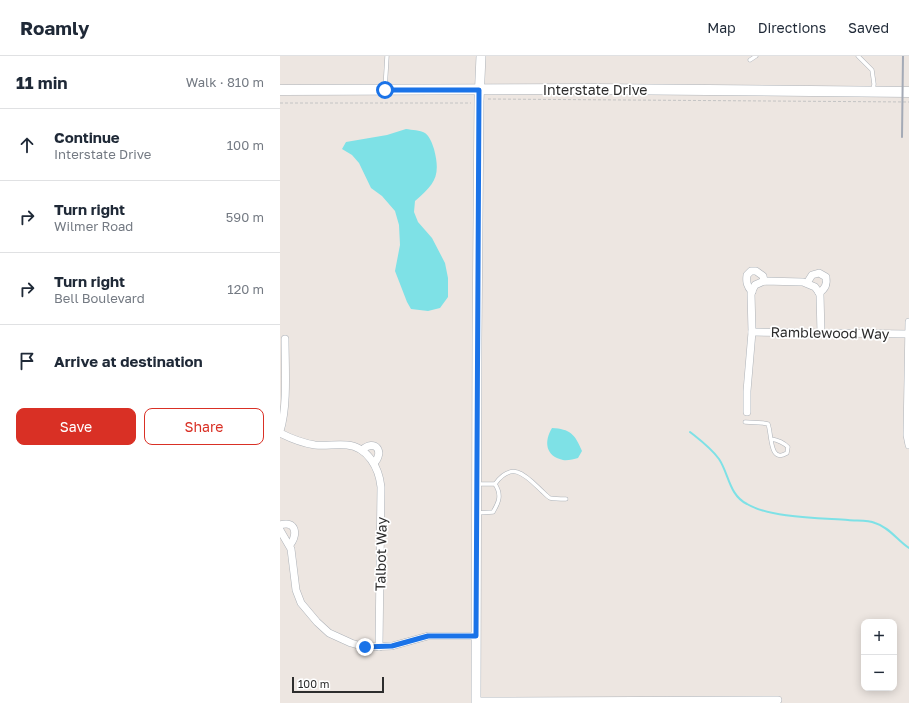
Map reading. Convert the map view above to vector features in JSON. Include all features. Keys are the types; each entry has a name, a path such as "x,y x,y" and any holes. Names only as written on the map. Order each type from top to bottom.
{"main road":[{"name":"Interstate Drive","path":"280,90 594,89 909,92"}],"street":[{"path":"481,56 479,90 476,702 778,700"},
{"path":"752,292 748,287 746,280 747,275 751,271 756,271 763,276 764,281"},
{"path":"807,283 812,275 819,273 826,277 827,284 819,293"},
{"path":"747,412 746,391 752,332 752,292 755,285 764,281 807,283 815,287 819,293 821,334"},
{"path":"909,322 907,435 909,445"},
{"name":"Ramblewood Way","path":"752,332 909,334"},
{"path":"280,432 283,423 284,405 285,339"},
{"name":"Talbot Way","path":"280,432 299,442 316,445 348,445 362,450 374,463 380,477 381,487 379,647"},
{"name":"Talbot Way","path":"362,450 367,446 376,446 379,451 377,460 374,463"},
{"path":"280,525 288,524 295,531 295,537 290,545"},
{"path":"280,530 290,545 296,590 301,603 317,622 329,633 351,643 365,647 392,646 428,636 476,636"}],"lane":[{"path":"385,90 388,56"},
{"path":"750,60 756,56"},
{"path":"858,56 872,70 874,84 873,92"},
{"path":"745,422 768,424 771,439 770,442 776,454 784,455 788,453 788,447 785,444 775,439 771,439"},
{"path":"495,484 506,474 518,472 524,475 550,498 566,499"},
{"path":"476,484 495,484"},
{"path":"476,513 493,512 500,496 495,484"}],"path":[{"path":"280,103 464,104 487,99 909,102"}],"water":[{"path":"406,129 421,131 430,138 434,149 437,166 435,179 432,184 415,201 414,212 418,222 432,238 445,263 448,278 448,297 440,308 428,311 411,309 395,271 400,245 399,225 395,211 382,196 371,188 359,163 352,155 342,149 346,142 387,135"},
{"path":"552,428 568,431 577,440 582,451 578,458 565,460 557,458 550,452 547,443 549,433"}],"waterway":[{"path":"690,432 716,455 736,495 747,504 757,509 782,515 872,522 885,528 909,548"}],"railway":[{"path":"902,137 903,56"}],"route":[{"path":"365,647 392,646 428,636 476,636 479,90 385,90"}]}
